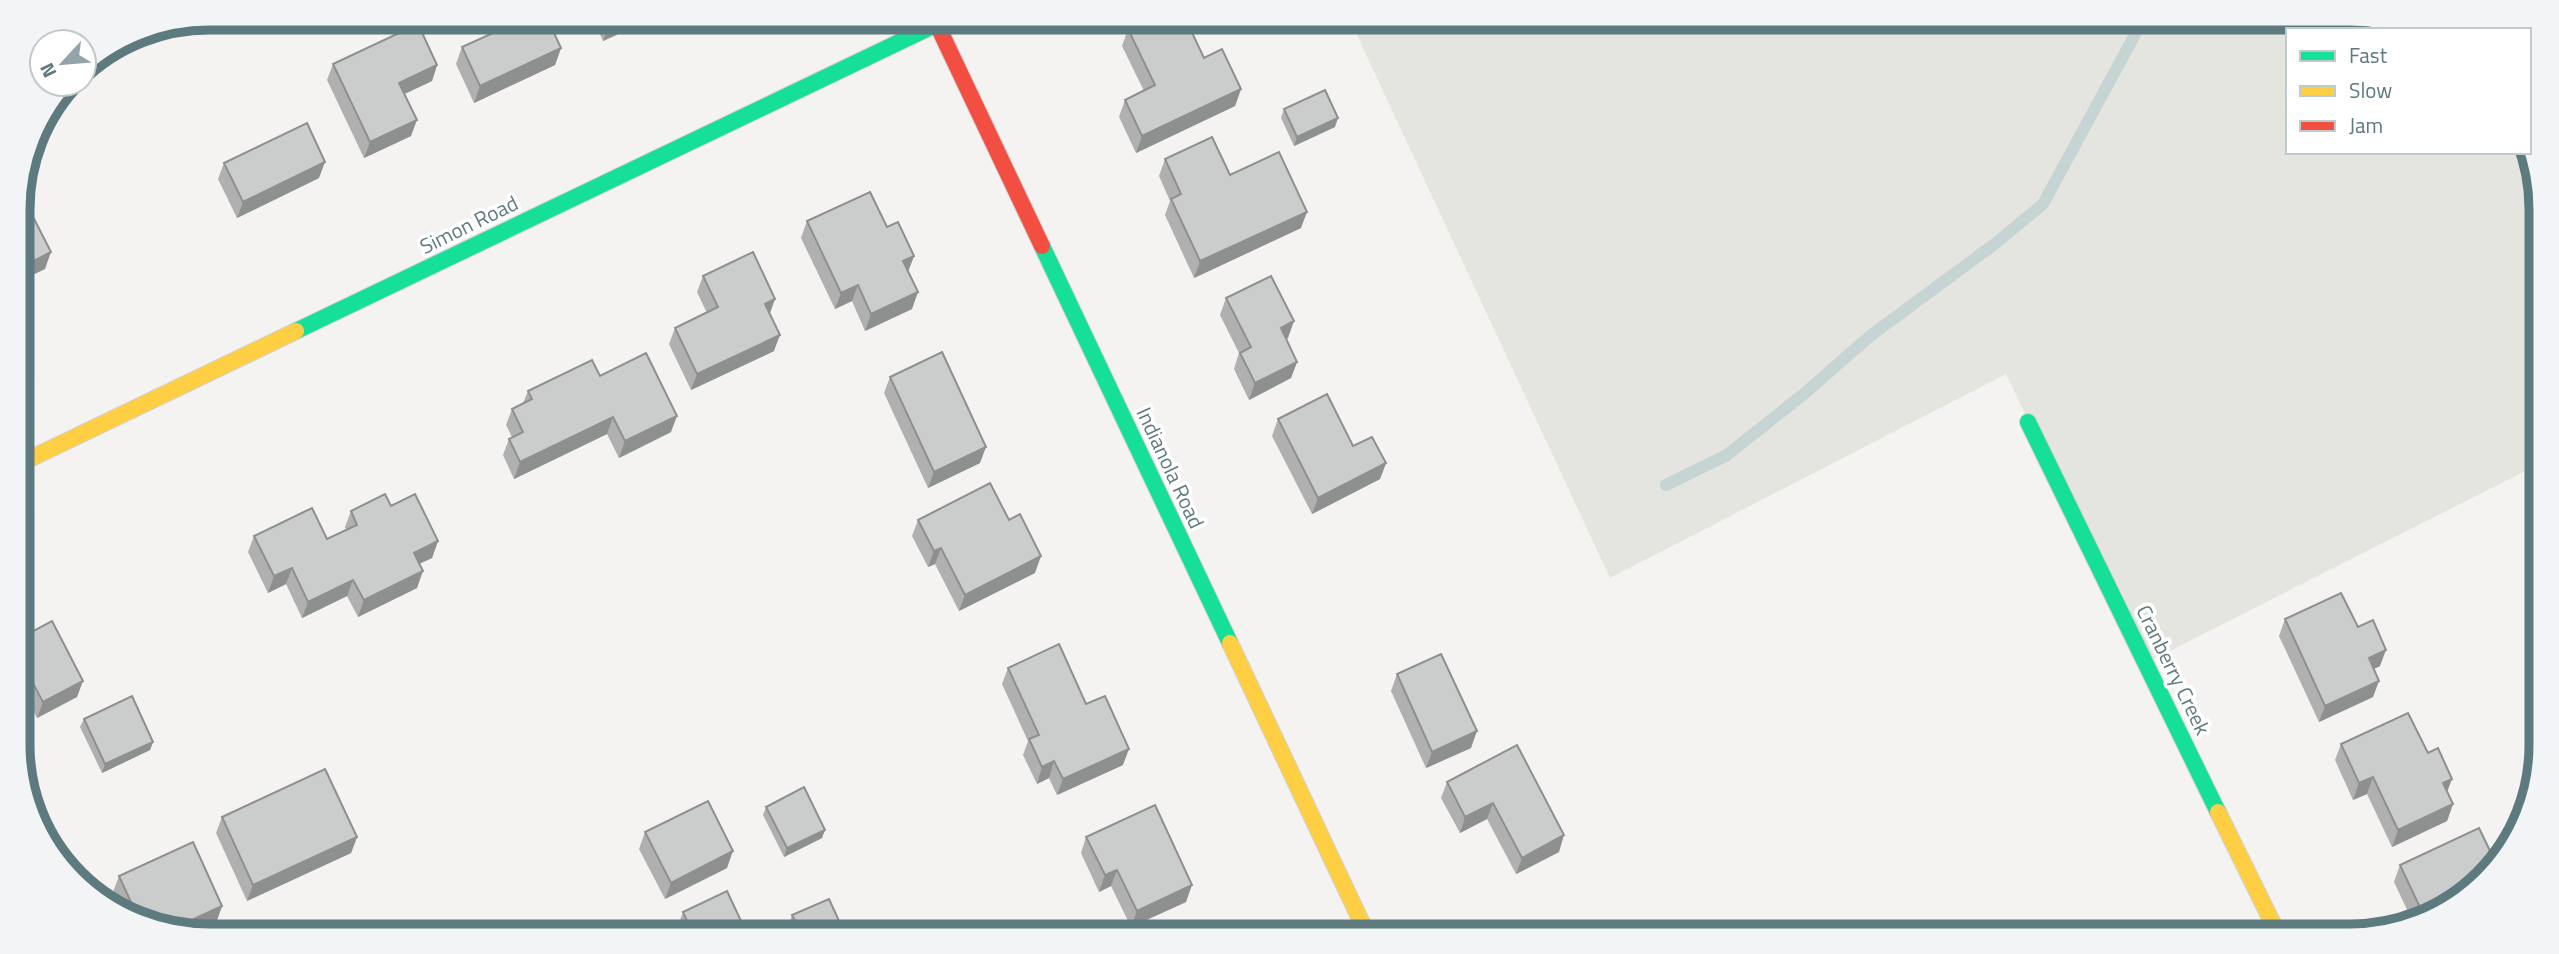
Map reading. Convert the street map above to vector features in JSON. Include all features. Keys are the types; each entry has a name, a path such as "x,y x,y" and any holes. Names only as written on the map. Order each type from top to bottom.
{"street":[{"name":"Simon Road","path":"30,459 916,30"},
{"name":"Indianola Road","path":"939,30 1362,924"},
{"name":"Cranberry Creek","path":"2028,422 2273,924"}],"shaded area":[{"path":"1355,30 2286,30 2286,154 2520,154 2528,185 2529,209 2529,469 2146,663 2006,374 1610,578"}],"building":[{"path":"405,30 421,30 437,65 399,83 417,120 370,142 333,64"},
{"path":"500,30 553,30 561,48 480,86 462,47"},
{"path":"1128,30 1191,30 1204,58 1222,49 1241,89 1142,136 1125,100 1155,85"},
{"path":"1325,90 1338,118 1297,137 1284,109"},
{"path":"307,123 325,162 243,202 224,163"},
{"path":"1212,137 1230,175 1279,152 1307,212 1200,261 1171,199 1181,194 1165,159"},
{"path":"870,192 887,227 898,222 914,256 903,261 918,292 871,314 858,285 841,293 807,221"},
{"path":"30,211 51,252 30,263"},
{"path":"753,252 775,299 765,304 780,335 697,374 675,328 718,307 703,276"},
{"path":"1271,276 1294,321 1281,328 1297,362 1255,383 1240,353 1251,347 1226,298"},
{"path":"942,352 986,447 934,472 890,377"},
{"path":"646,353 677,416 625,441 613,417 520,462 509,439 523,432 512,409 532,399 528,391 592,360 600,376"},
{"path":"1327,394 1353,446 1372,437 1386,463 1318,498 1278,419"},
{"path":"990,483 1009,520 1020,514 1041,556 965,595 941,548 934,551 918,520"},
{"path":"385,494 391,506 415,494 438,541 414,553 423,571 364,600 353,580 308,602 292,568 274,576 254,536 312,508 327,539 357,525 351,511"},
{"path":"2341,593 2358,627 2373,620 2386,650 2369,658 2379,681 2325,706 2285,619"},
{"path":"52,621 83,681 43,702 30,678 30,633"},
{"path":"1059,644 1086,704 1105,696 1129,749 1063,779 1054,761 1042,767 1029,739 1039,735 1008,668"},
{"path":"1441,654 1477,731 1432,752 1397,674"},
{"path":"132,696 153,742 105,764 84,719"},
{"path":"2408,713 2428,753 2438,748 2452,779 2443,783 2453,804 2398,830 2373,777 2359,783 2341,744"},
{"path":"1517,745 1564,835 1522,858 1493,803 1465,817 1447,782"},
{"path":"325,769 357,837 253,885 222,817"},
{"path":"804,787 825,830 787,848 766,807"},
{"path":"708,801 733,851 671,883 645,832"},
{"path":"1155,805 1192,885 1137,911 1117,870 1105,875 1086,837"},
{"path":"2479,828 2492,854 2477,872 2459,887 2421,910 2400,865"},
{"path":"193,842 222,906 186,923 151,915 133,907 119,876"},
{"path":"727,891 742,924 688,924 683,912"},
{"path":"829,899 840,923 797,924 792,915"}],"waterway":[{"path":"1666,485 1727,455 1805,393 1870,336 1996,243 2043,204 2137,30"}],"traffic: fast":[{"path":"296,331 924,30"},
{"path":"1042,246 1230,643"},
{"path":"2028,422 2218,812"}],"traffic: slow":[{"path":"30,459 296,331"},
{"path":"1230,643 1362,924"},
{"path":"2218,812 2273,924"}],"traffic: jam":[{"path":"940,30 1042,246"}]}
